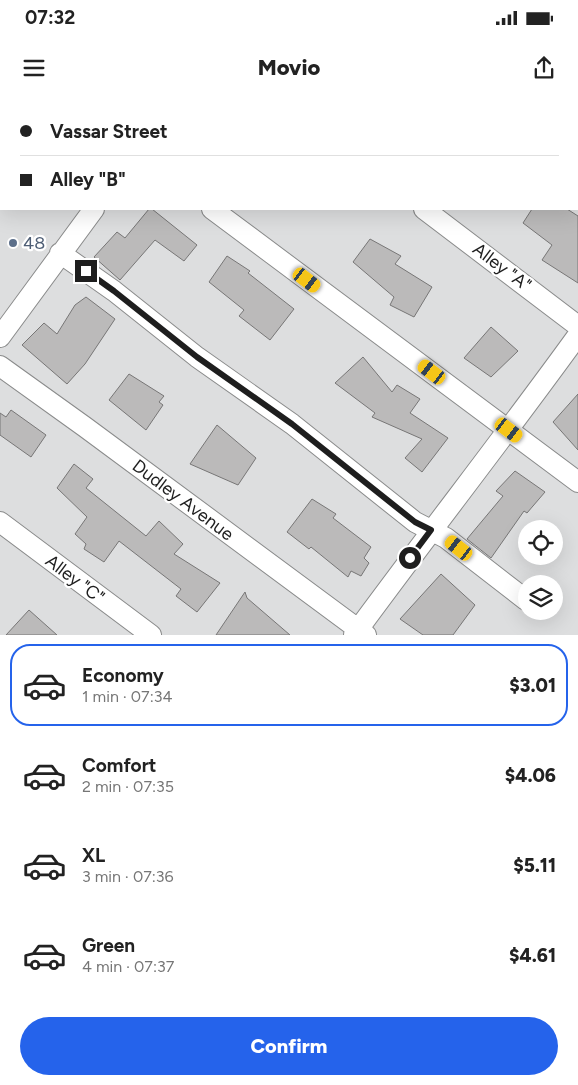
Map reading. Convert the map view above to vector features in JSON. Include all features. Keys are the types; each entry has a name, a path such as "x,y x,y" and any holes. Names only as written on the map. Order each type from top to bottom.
{"street":[{"path":"0,336 93,210"},
{"path":"213,210 578,482"},
{"name":"Alley \"A\"","path":"425,210 578,326"},
{"path":"60,253 114,291 197,357 292,424 415,522 446,538 518,594"},
{"path":"359,633 431,530 509,430 578,335"},
{"name":"Dudley Avenue","path":"0,366 359,633"},
{"name":"Alley \"C\"","path":"0,522 151,635"}],"building":[{"path":"148,210 153,210 197,245 184,261 155,240 120,280 94,257 117,232 125,238"},
{"path":"531,210 569,210 578,216 578,283 542,260 552,245 523,223"},
{"path":"370,239 401,256 395,264 432,287 414,317 390,305 394,297 353,262"},
{"path":"227,256 250,271 248,273 294,309 270,340 239,316 244,310 209,282"},
{"path":"86,297 115,319 85,364 67,384 22,345 44,323 57,334 75,305"},
{"path":"491,327 518,351 491,377 464,358"},
{"path":"363,357 392,392 397,385 420,399 410,413 448,438 422,472 405,458 422,439 372,417 375,413 335,383"},
{"path":"129,374 164,396 159,402 163,405 146,430 109,400"},
{"path":"578,394 578,450 553,422"},
{"path":"11,410 46,435 31,457 0,435 0,413 6,417"},
{"path":"217,425 256,458 238,485 190,464"},
{"path":"74,464 93,479 86,488 146,536 159,521 183,544 174,554 220,583 197,612 176,596 181,589 119,541 104,562 84,549 86,544 75,534 87,517 57,488"},
{"path":"515,471 545,492 527,513 524,511 491,558 467,539 503,496 496,491"},
{"path":"312,499 336,514 333,518 371,547 364,558 369,563 361,576 351,571 348,577 311,547 309,549 287,532"},
{"path":"441,574 475,605 453,635 423,635 400,619"},
{"path":"245,592 247,598 290,635 216,635"},
{"path":"29,610 57,635 6,635"}],"place":[{"name":"48","path":"13,243"}],"route":[{"path":"86,271 197,357 292,424 415,522 431,530 410,558"}]}
